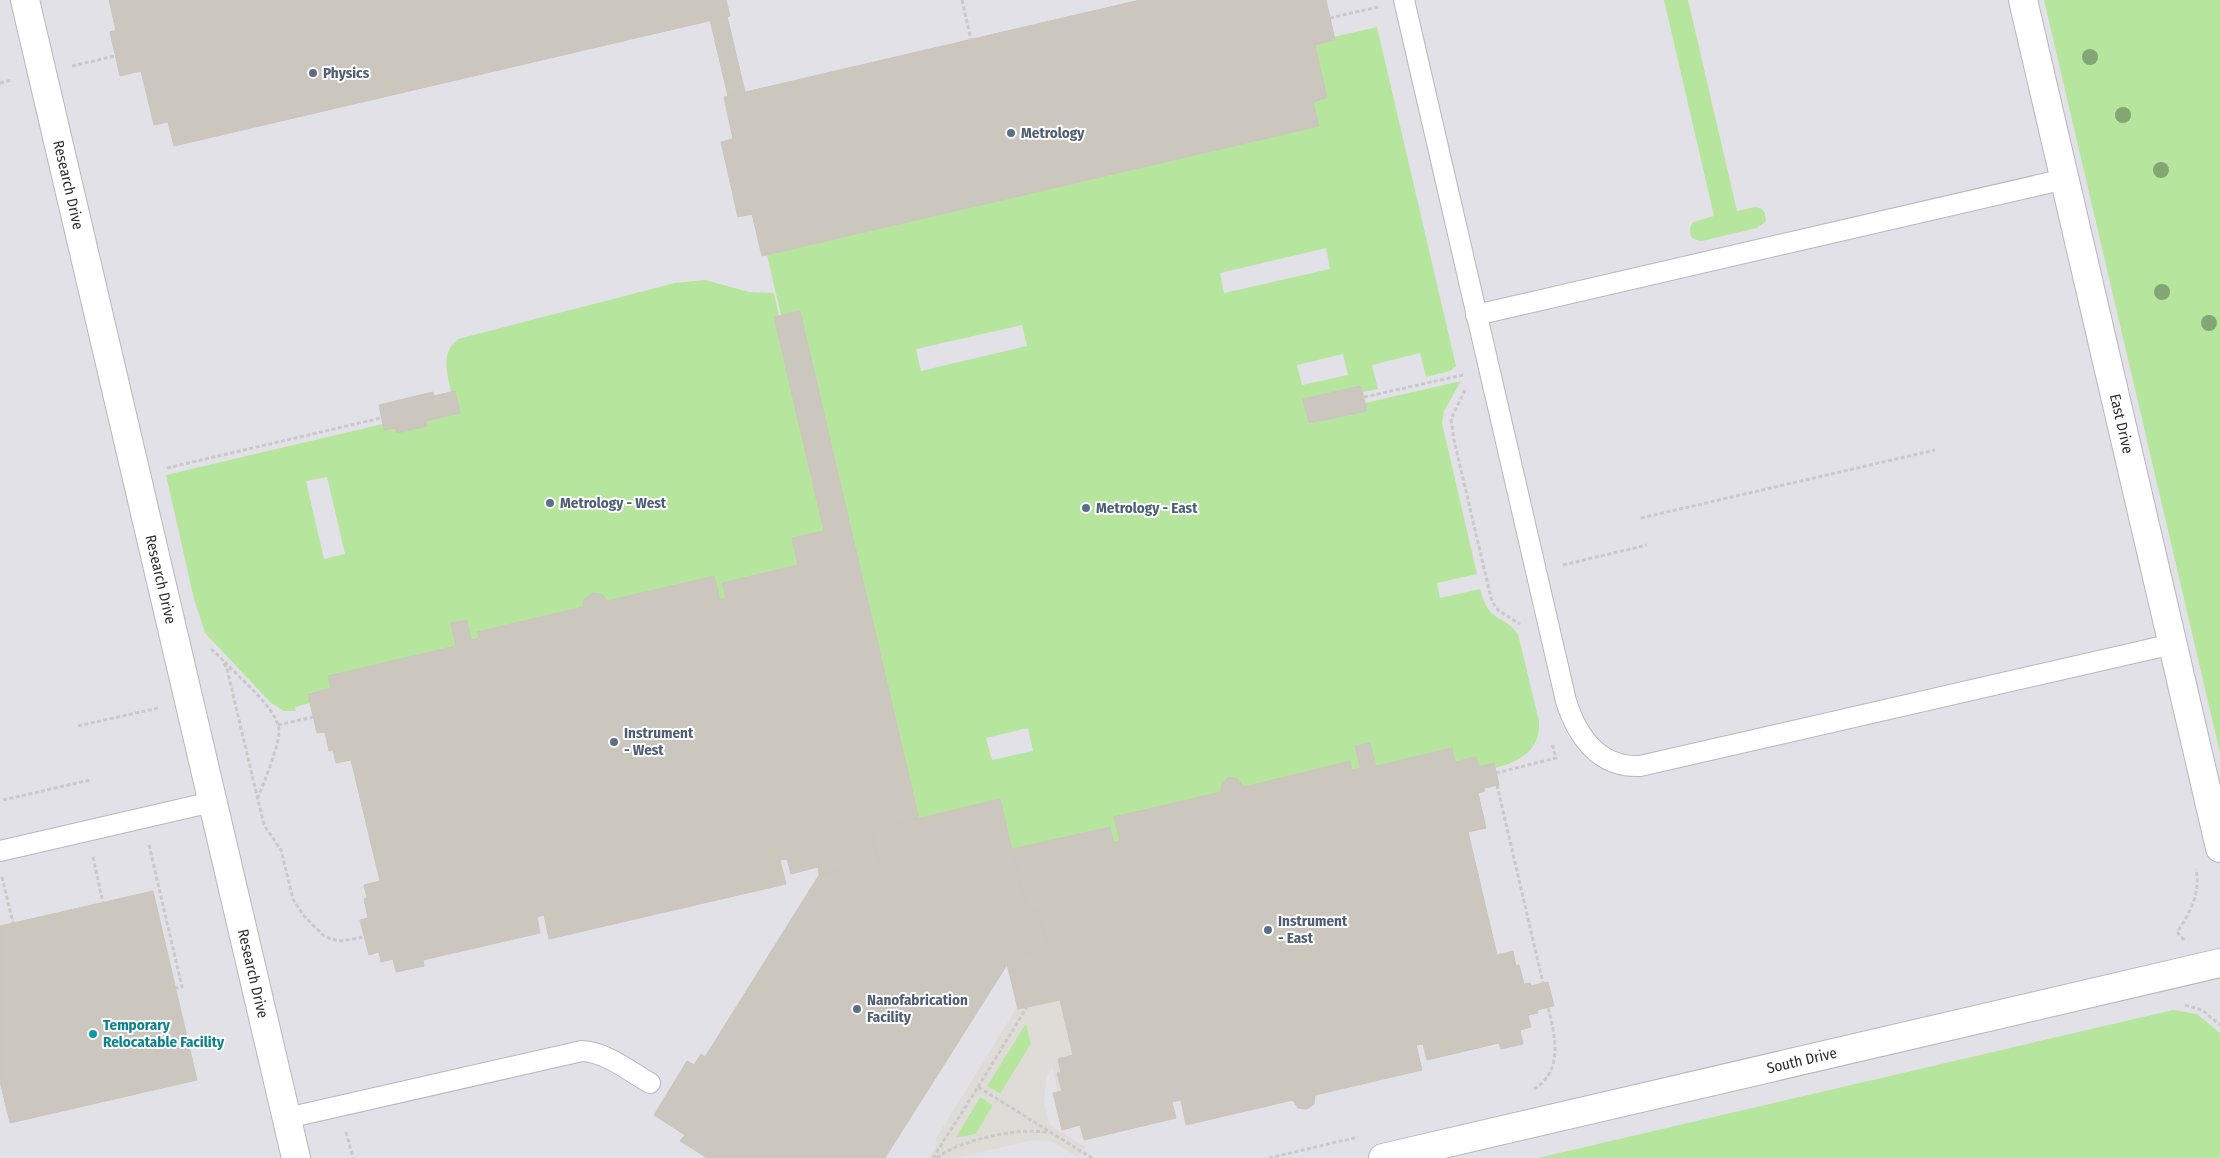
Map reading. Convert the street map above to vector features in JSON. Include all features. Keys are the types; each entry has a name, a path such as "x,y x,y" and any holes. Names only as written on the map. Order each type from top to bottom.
{"street":[{"name":"Research Drive","path":"25,0 296,1158"},
{"name":"East Drive","path":"2023,0 2220,848"},
{"name":"South Drive","path":"1383,1158 2220,963"}],"lane":[{"path":"1404,0 1571,717 1579,734 1599,754 1627,766 1640,766 2173,644"},
{"path":"1476,315 2065,179"},
{"path":"0,851 212,802"},
{"path":"287,1118 582,1051 590,1051 605,1057 650,1083"}],"path":[{"path":"962,0 971,40"},
{"path":"1330,18 1381,6 1379,0"},
{"path":"66,67 115,56"},
{"path":"1364,397 1467,374"},
{"path":"1467,384 1450,419 1492,602 1498,610 1519,624 1525,631"},
{"path":"160,470 382,418"},
{"path":"1641,518 1935,450"},
{"path":"1536,572 1648,546"},
{"path":"206,645 222,659 268,708 278,725 279,736 258,798"},
{"path":"222,659 231,682 266,828 281,850 297,907 315,928 331,939 342,941 364,937"},
{"path":"78,726 161,707"},
{"path":"278,725 313,717"},
{"path":"1496,773 1556,758 1552,739"},
{"path":"3,800 90,780"},
{"path":"1497,785 1543,983"},
{"path":"143,818 182,987 175,988"},
{"path":"92,854 103,902"},
{"path":"0,869 2,886 13,923"},
{"path":"933,1158 1027,1007"},
{"path":"1530,1092 1538,1086 1554,1063 1555,1042 1548,1007"},
{"path":"978,1087 1092,1158"},
{"path":"937,1158 954,1148 1022,1131 1040,1130 1054,1134"},
{"path":"1268,1158 1365,1136"}],"shaded area":[{"path":"0,0 2220,0 2220,1158 0,1158"},
{"path":"1060,1000 1073,1055 1058,1059 1061,1072 1057,1073 1062,1091 1058,1092 1052,1067 1047,1077 1044,1100 1049,1124 1085,1147 1078,1157 1052,1142 1033,1140 955,1158 928,1158 938,1143 935,1140 1017,1007 1018,1009","holes":["1026,1023 1031,1044 1000,1094 987,1086","980,1097 993,1105 976,1134 955,1138"]}],"green space":[{"path":"1664,0 1688,0 1737,211 1755,207 1761,208 1765,213 1766,221 1757,228 1702,241 1698,241 1691,235 1690,229 1693,222 1714,216"},
{"path":"2044,0 2220,0 2220,753"},
{"path":"1377,27 1456,366 1450,371 1426,377 1420,353 1372,365 1378,389 1363,392 1361,386 1303,399 1309,423 1367,411 1365,403 1461,381 1444,411 1442,423 1477,574 1437,583 1440,598 1480,589 1492,613 1512,627 1518,634 1539,721 1539,731 1533,747 1513,762 1495,768 1493,763 1479,767 1476,757 1455,762 1452,748 1376,766 1370,743 1355,746 1360,768 1352,770 1350,762 1244,787 1238,779 1229,777 1222,783 1221,792 1115,817 1120,841 1114,843 1110,827 1012,849 1000,799 919,819 800,311 781,315 767,255 1319,126 1313,102 1327,98 1315,45 1335,40 1334,37","holes":["1326,248 1330,269 1224,293 1220,273","1022,325 1027,346 921,371 916,349","1343,354 1348,375 1302,385 1297,365","1028,728 1033,751 992,760 986,738"]},
{"path":"705,280 749,292 774,293 779,316 774,317 824,531 792,538 798,565 723,583 726,598 720,600 714,576 607,601 603,595 593,593 584,599 583,607 477,632 479,638 471,640 467,620 451,623 456,646 328,676 331,688 308,693 310,703 295,707 296,711 284,711 271,703 205,633 194,599 166,475 383,424 384,430 395,428 397,433 427,426 426,421 451,392 446,364 449,351 458,339 675,283","holes":["327,477 345,554 324,559 306,481"]},
{"path":"2173,1010 2197,1014 2220,1033 2220,1158 1538,1158"},
{"path":"1026,1023 1031,1044 1000,1094 987,1086"},
{"path":"980,1097 993,1105 976,1134 955,1139"}],"building":[{"name":"Physics","path":"109,0 726,0 730,16 174,146 168,122 154,125 141,71 120,76 110,32 116,30"},
{"name":"Metrology","path":"1140,0 1326,0 1335,40 1315,45 1327,98 1313,102 1319,126 762,256 752,214 738,217 721,142 733,139 724,97"},
{"path":"727,16 745,92 728,96 710,20"},
{"path":"800,311 850,525 824,531 774,317"},
{"path":"1361,386 1367,411 1309,423 1303,399"},
{"path":"455,391 460,413 426,421 427,426 397,433 395,428 384,430 379,405 433,392 434,396"},
{"name":"Instrument - West","path":"850,525 919,819 871,830 879,863 869,880 849,868 819,875 818,867 791,874 787,859 780,860 786,884 549,939 544,915 537,917 540,933 423,960 424,966 396,972 393,959 381,962 379,952 369,955 360,920 368,918 364,899 367,898 364,885 380,881 351,760 336,763 333,750 329,751 325,732 317,733 308,694 331,688 328,676 456,646 451,623 467,620 471,640 479,638 477,632 583,607 584,599 593,593 603,595 607,601 714,576 720,600 726,598 722,583 798,565 792,538"},
{"name":"Instrument - East","path":"1370,743 1376,766 1452,748 1455,762 1476,757 1479,767 1494,763 1499,785 1484,788 1485,791 1478,793 1486,828 1468,832 1497,955 1513,951 1516,966 1519,965 1524,984 1530,983 1531,986 1548,982 1554,1006 1537,1010 1538,1013 1528,1015 1531,1027 1520,1030 1523,1044 1501,1049 1499,1043 1427,1060 1423,1044 1416,1045 1422,1070 1315,1095 1314,1104 1307,1109 1298,1108 1293,1100 1186,1125 1181,1100 1172,1102 1176,1118 1084,1140 1080,1125 1062,1130 1053,1093 1062,1091 1057,1073 1061,1072 1058,1059 1073,1055 1060,1000 1018,1009 1007,964 1012,957 1048,948 1039,910 1027,912 1012,849 1110,827 1114,843 1120,841 1114,817 1221,792 1222,783 1229,777 1238,779 1244,787 1350,761 1352,770 1360,768 1355,746"},
{"name":"Nanofabrication Facility","path":"1000,799 1027,912 1039,910 1048,948 1012,957 885,1158 707,1158 680,1141 685,1135 654,1115 687,1061 694,1065 701,1054 705,1057 819,875 849,868 869,880 879,863 871,830"},
{"name":"Temporary Relocatable Facility","path":"153,891 197,1080 10,1123 0,1081 0,926"}],"place":[{"name":"Physics","path":"313,73"},
{"name":"Metrology","path":"1011,133"},
{"name":"Metrology - West","path":"550,503"},
{"name":"Metrology - East","path":"1086,508"},
{"name":"Instrument - West","path":"614,742"},
{"name":"Instrument - East","path":"1268,930"},
{"name":"Nanofabrication Facility","path":"857,1009"},
{"name":"Temporary Relocatable Facility","path":"93,1034"}]}
